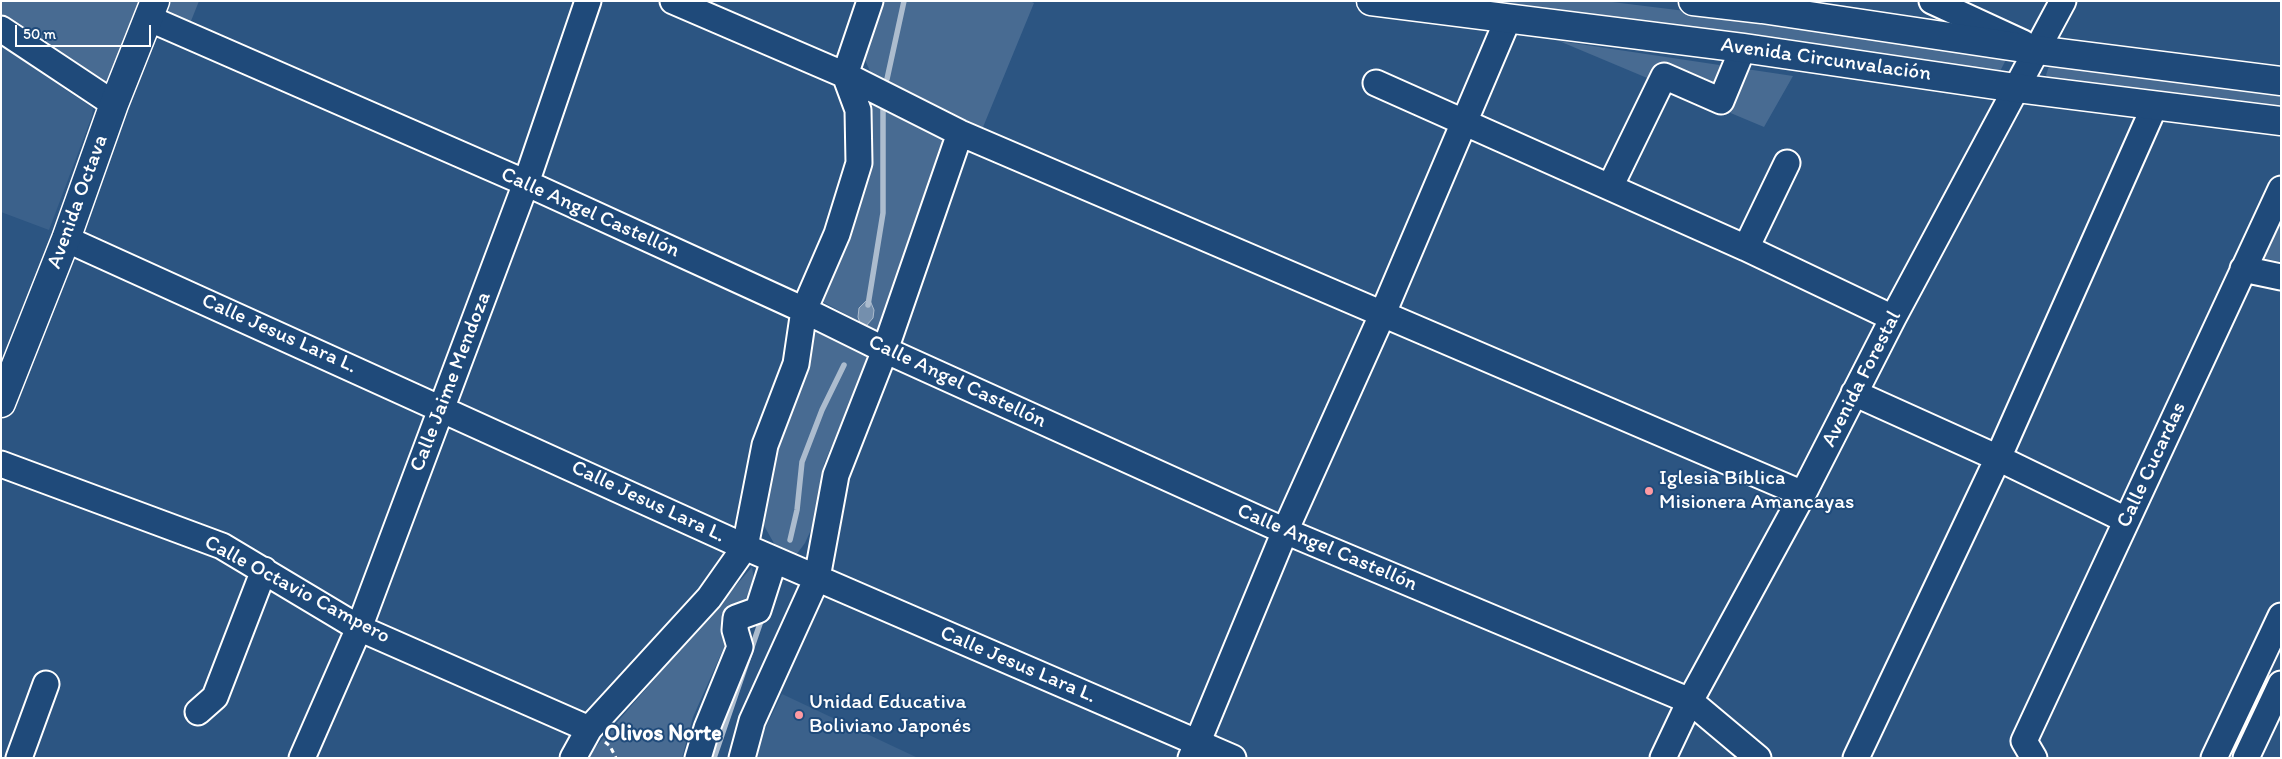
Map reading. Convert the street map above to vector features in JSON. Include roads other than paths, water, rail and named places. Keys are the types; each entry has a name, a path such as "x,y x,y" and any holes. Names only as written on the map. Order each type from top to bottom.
{"main road":[{"name":"Avenida Circunvalación","path":"1372,1 1743,48 2016,88 2281,121"},
{"name":"Avenida Circunvalación","path":"1693,1 1762,9 2037,50 2281,81"},
{"name":"Avenida Octava","path":"1,403 66,239 114,104 152,10"}],"street":[{"name":"Calle Jaime Mendoza","path":"302,758 360,628 526,183 588,1"},
{"path":"673,1 845,75 960,133 1803,494"},
{"path":"573,758 589,728 709,598 745,547 765,445 796,364 804,310 837,234 859,163 858,110 845,75 870,1"},
{"path":"1932,1 2037,50"},
{"name":"Avenida Forestal","path":"1663,758 1690,701 1803,494 1892,318 2063,1"},
{"name":"Calle Angel Castellón","path":"152,10 804,310 885,350 1285,531 1690,701 1758,758"},
{"path":"1195,751 1285,531 1383,313 1508,19"},
{"path":"1,29 114,104"},
{"path":"1610,188 1664,76 1721,101 1743,48"},
{"path":"1376,83 1746,248 1892,318"},
{"path":"1856,758 1998,458 2155,105"},
{"path":"742,758 752,721 817,578 836,475 885,350 960,133"},
{"path":"1746,248 1787,163"},
{"name":"Calle Cucardas","path":"2029,749 2126,520 2281,189"},
{"name":"Calle Jesus Lara L.","path":"66,239 441,407 1195,751 1233,758"},
{"path":"2243,269 2281,277"},
{"path":"1854,392 1998,458 2126,520"},
{"name":"Calle Octavio Campero","path":"1,464 222,546 360,628 589,728"},
{"path":"698,758 707,728 740,648 735,630 736,618 758,610 774,560"},
{"path":"198,712 215,697 264,570"},
{"path":"2214,758 2281,616"},
{"path":"19,758 46,684"},
{"path":"2247,758 2281,684"}],"waterway":[{"path":"887,79 904,1"},
{"path":"868,305 883,213 883,109"},
{"path":"790,540 797,510 802,462 822,410 844,365"},
{"path":"714,758 763,615"}],"place":[{"name":"Iglesia Bíblica Misionera Amancayas","path":"1649,491"},
{"name":"Unidad Educativa Boliviano Japonés","path":"799,715"}],"district":[{"name":"Olivos Norte","path":"663,734"}]}
